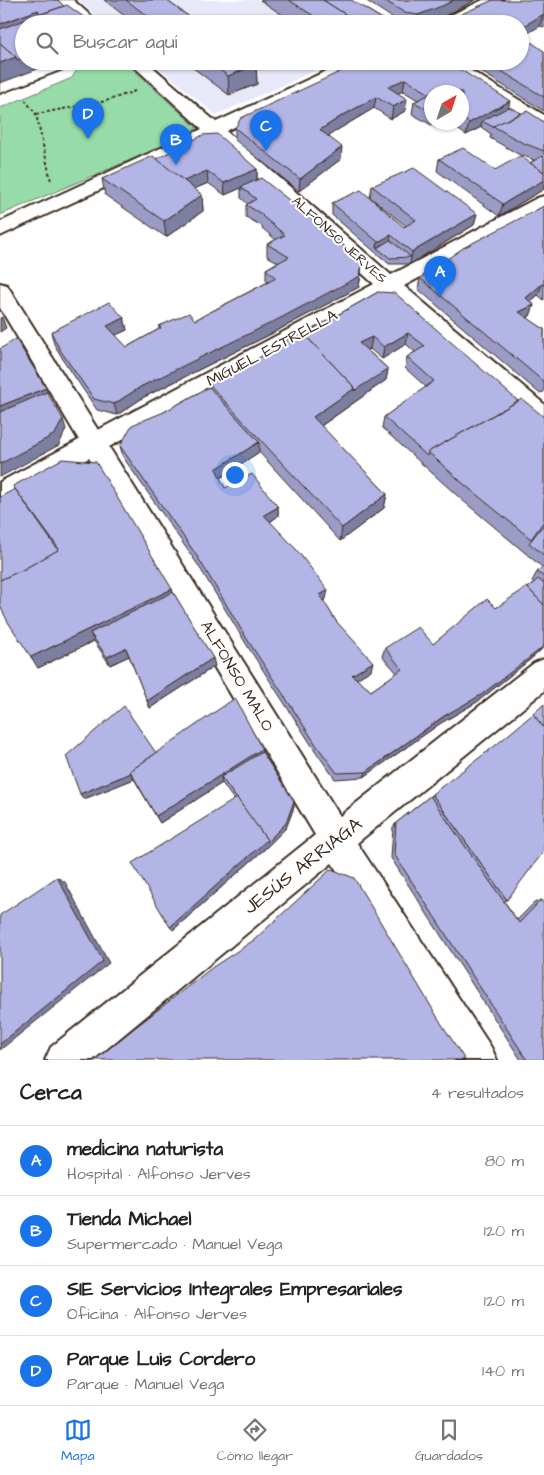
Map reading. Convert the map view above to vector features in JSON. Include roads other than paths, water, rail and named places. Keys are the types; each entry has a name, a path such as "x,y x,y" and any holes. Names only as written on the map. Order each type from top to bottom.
{"street":[{"path":"64,0 82,15"},
{"path":"463,15 495,0"},
{"path":"6,86 47,70"},
{"name":"ALFONSO JERVES","path":"146,70 389,285 543,416"},
{"path":"0,230 343,70"},
{"path":"458,70 544,122"},
{"name":"MIGUEL ESTRELLA","path":"0,494 544,202"},
{"name":"ALFONSO MALO","path":"0,290 336,840 478,1060"},
{"name":"JESÚS ARRIAGA","path":"64,1060 292,874 544,674"}],"place":[{"name":"Parque Luis Cordero","path":"88,139"},
{"name":"SIE Servicios Integrales Empresariales","path":"266,151"},
{"name":"Tienda Michael","path":"176,165"},
{"name":"medicina naturista","path":"440,297"}]}
